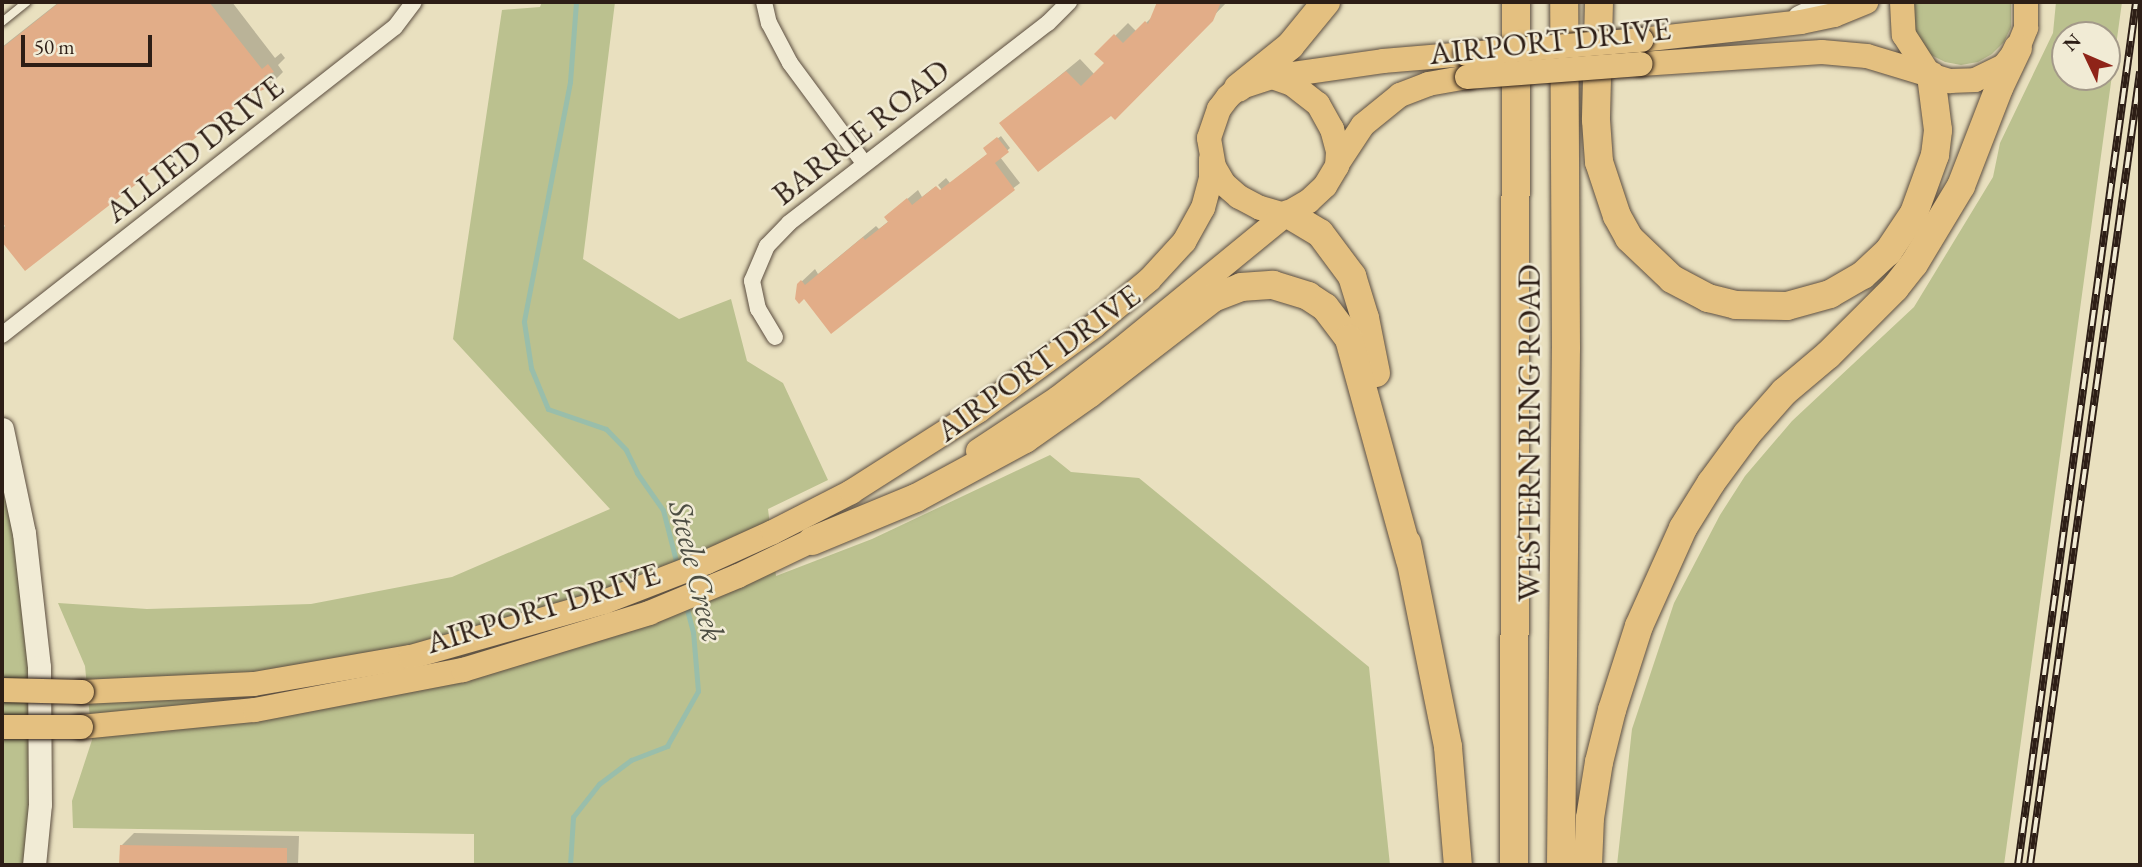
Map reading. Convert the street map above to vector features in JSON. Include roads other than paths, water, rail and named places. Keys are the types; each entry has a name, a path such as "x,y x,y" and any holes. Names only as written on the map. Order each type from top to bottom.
{"highway":[{"path":"1238,88 1290,46 1326,2"},
{"name":"WESTERN RING ROAD","path":"1514,865 1516,2"},
{"name":"WESTERN RING ROAD","path":"1561,865 1566,362 1564,2"},
{"path":"1599,2 1596,120 1599,162 1617,216 1635,245 1672,279 1708,298 1737,305 1787,306 1830,294 1863,275 1888,252 1914,213 1935,155 1938,119 1930,74"},
{"path":"1588,865 1590,818 1599,762 1620,684 1639,626 1684,528 1711,482 1747,434 1784,393 1828,355 1895,288 1933,237 1961,186 1999,88 2018,48"},
{"path":"1287,214 1320,233 1332,246 1352,276 1359,295 1447,747 1458,865"},
{"path":"812,541 916,498 1025,439 1110,379 1213,298 1241,287 1273,285 1308,296 1325,307 1349,339 1410,560"}],"main road":[{"name":"AIRPORT DRIVE","path":"1641,52 1834,15 1867,2"},
{"path":"1902,2 1904,35 1930,74"},
{"path":"2018,48 2026,28 2026,2"},
{"name":"AIRPORT DRIVE","path":"1272,77 1383,61 1466,66 1641,52 1822,52 1867,56 1950,81 1975,80 2004,66 2018,48"},
{"name":"AIRPORT DRIVE","path":"1337,166 1363,125 1393,100 1466,66"},
{"path":"1272,77 1297,87 1323,110 1338,144 1337,166 1314,196 1287,214 1259,208 1229,189 1211,159 1209,138 1212,123 1219,109 1238,88 1272,77"},
{"name":"AIRPORT DRIVE","path":"2,690 82,692 254,684 342,670 465,644 604,602 773,532 851,492 978,411 1094,326 1149,280 1184,242 1198,217 1209,191 1211,159"},
{"name":"AIRPORT DRIVE","path":"2,727 81,727 221,715 358,693 475,667 607,627 696,594 781,556 916,489 1047,405 1287,214"}],"street":[{"name":"ALLIED DRIVE","path":"2,335 395,27 414,2"},
{"path":"764,2 769,23 790,63 864,163"},
{"name":"BARRIE ROAD","path":"775,337 758,309 751,281 767,246 789,223 1048,23 1069,2"},
{"path":"1784,25 1832,2"},
{"path":"2,429 24,533 39,667 40,804 34,865"}],"lane":[{"path":"2,22 27,2"}],"waterway":[{"name":"Steele Creek","path":"576,2 570,82 524,322 531,368 548,409 606,429 626,450 637,473 663,510 677,565"},
{"name":"Steele Creek","path":"570,865 573,817 599,784 631,760 667,746 698,691 693,632 686,606"}],"railway":[{"path":"2018,865 2136,2"},
{"path":"2030,865 2140,72"}]}
